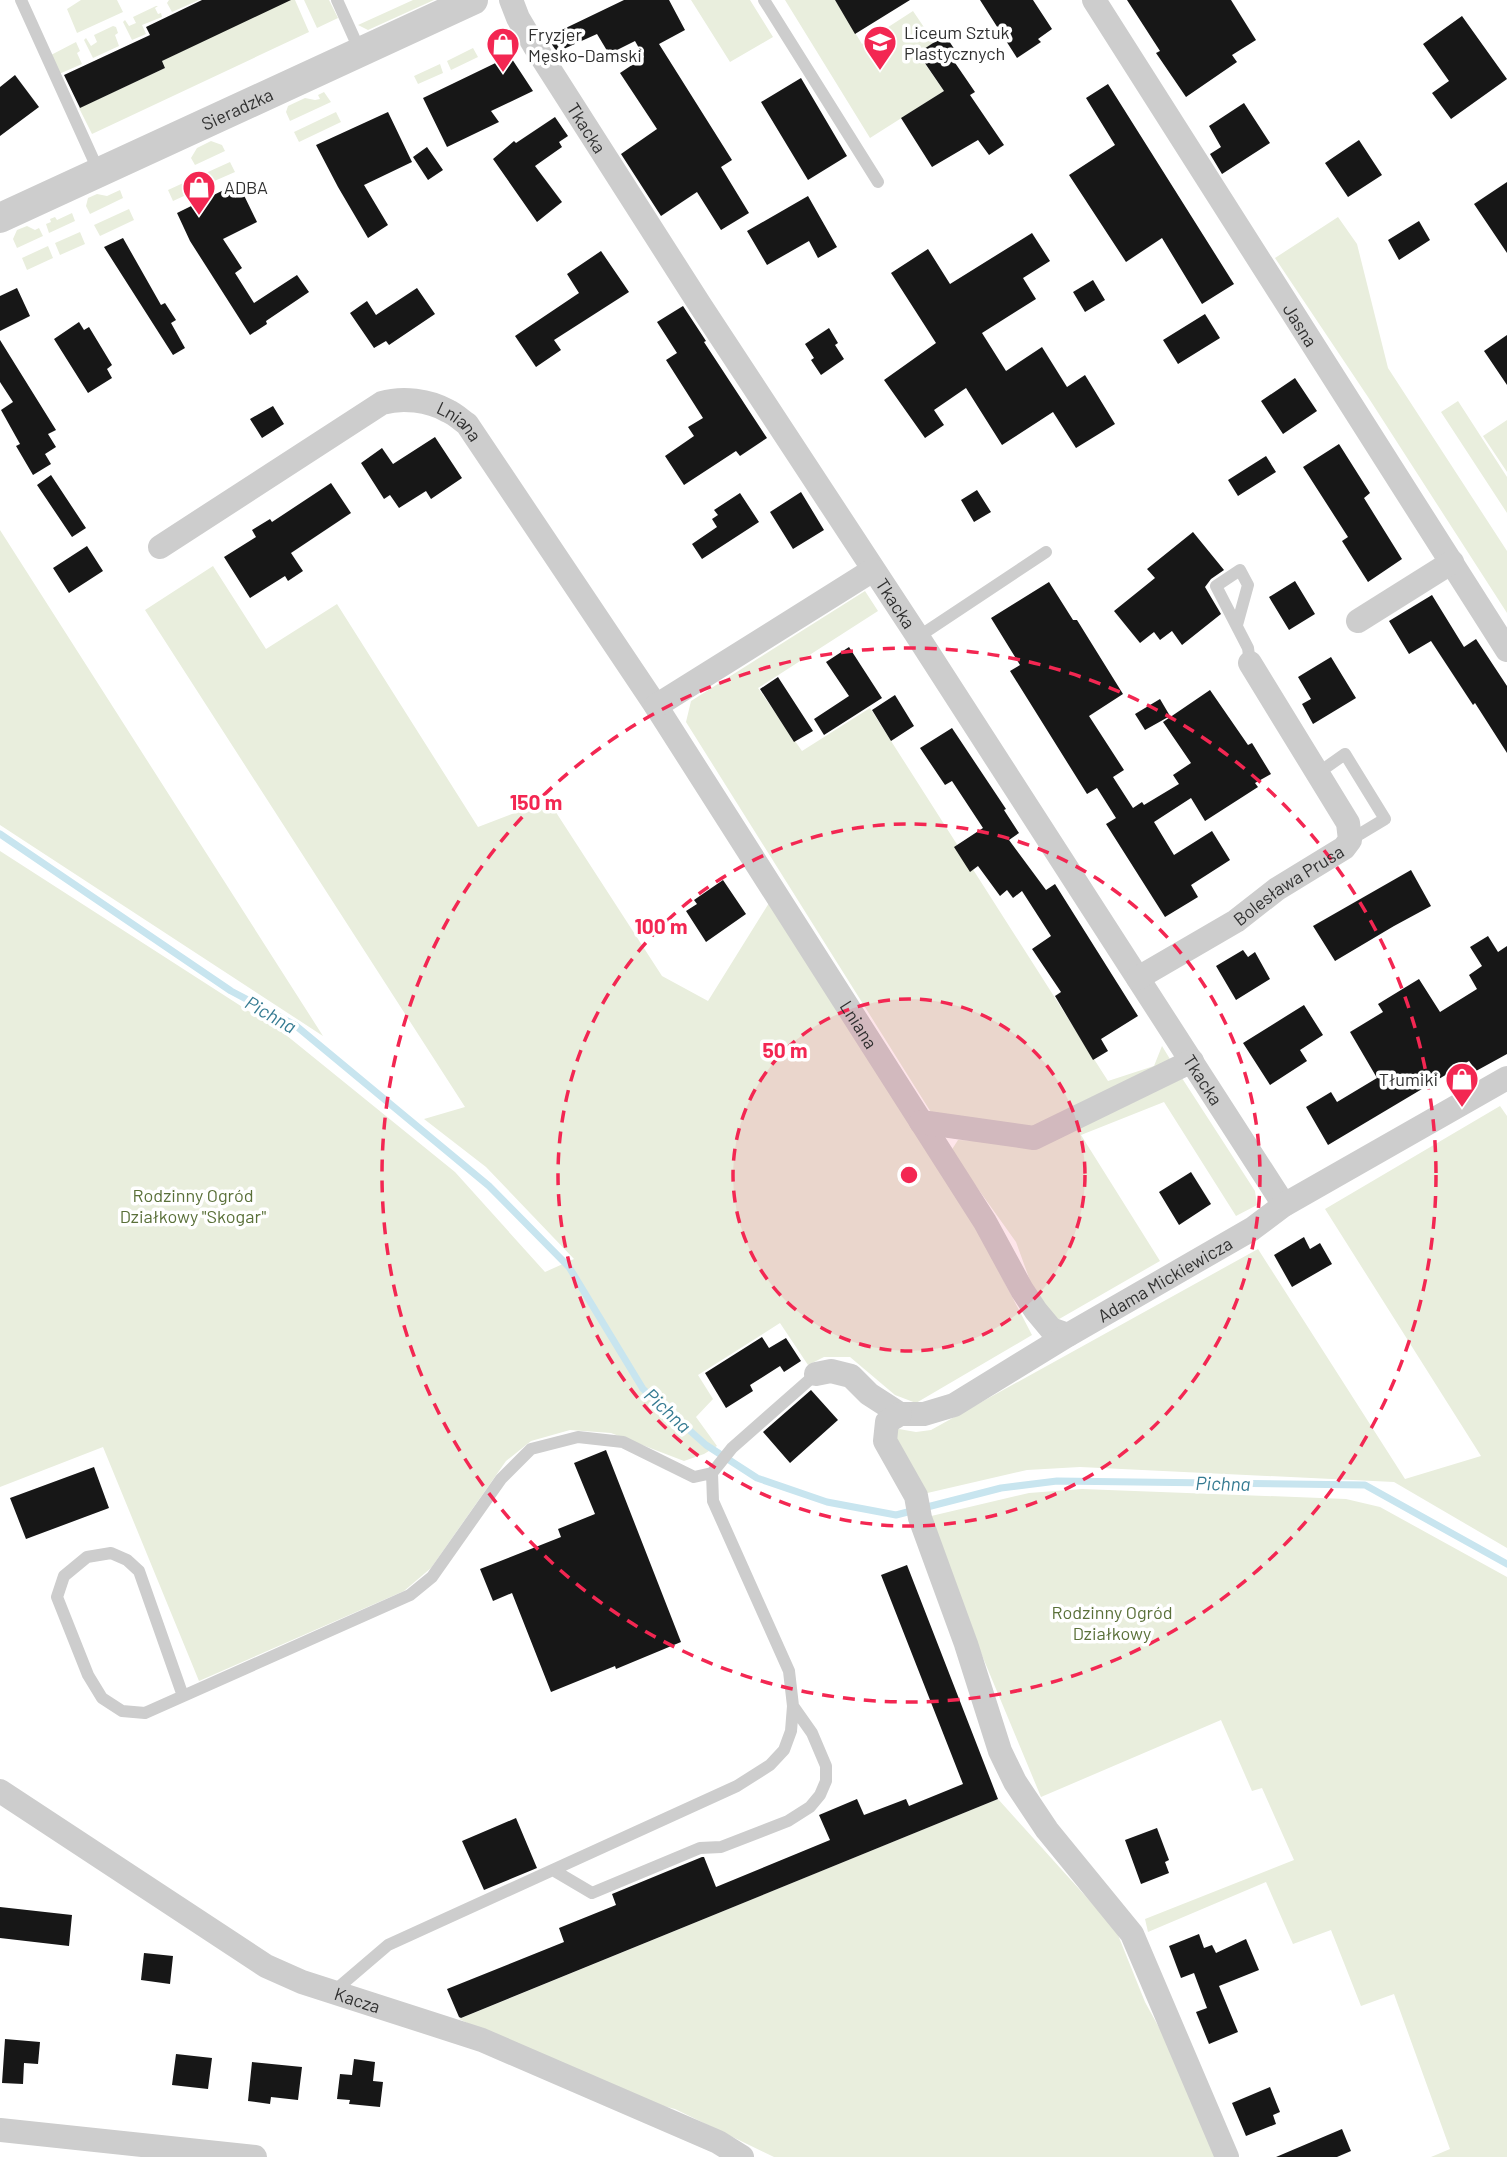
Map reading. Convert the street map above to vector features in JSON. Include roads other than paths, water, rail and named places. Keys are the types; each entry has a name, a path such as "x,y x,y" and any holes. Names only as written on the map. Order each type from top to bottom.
{"street":[{"name":"Sieradzka","path":"0,218 474,0"},
{"name":"Tkacka","path":"512,0 518,18 541,57 1284,1205"},
{"name":"Jasna","path":"1094,0 1507,650"},
{"name":"Lniana","path":"160,547 382,403 396,399 415,401 448,411 467,424 656,706 985,1222 1022,1290 1051,1329 1068,1335"},
{"path":"1358,621 1452,562"},
{"path":"656,706 873,570"},
{"name":"Bolesława Prusa","path":"1138,978 1236,921 1277,889 1344,848 1350,840 1348,823 1263,672"},
{"path":"921,1122 1034,1138 1192,1061"},
{"name":"Adama Mickiewicza","path":"900,1414 925,1414 954,1405 1068,1335 1252,1229 1284,1205 1507,1077"},
{"path":"816,1374 831,1371 851,1376 869,1394 900,1414 887,1422 886,1441 918,1507 1000,1751 1015,1782 1047,1830 1132,1934 1227,2157"},
{"name":"Kacza","path":"0,1791 266,1966 302,1982 482,2040 718,2142 742,2157"},
{"path":"0,2130 255,2157"}],"lane":[{"path":"21,0 99,172"},
{"path":"337,0 360,51"},
{"path":"764,0 878,182"},
{"path":"918,637 1046,552"},
{"path":"1237,625 1263,672"},
{"path":"1318,773 1345,754 1385,819 1350,840"},
{"path":"183,1696 139,1571 127,1560 111,1553 87,1557 64,1576 57,1597 88,1675 102,1698 122,1711 145,1713 410,1595 432,1577 501,1479 531,1449 578,1437 623,1442 694,1477 712,1473 732,1448 816,1374"},
{"path":"333,1992 388,1945 737,1786 769,1765 784,1750 791,1731 793,1706 789,1671 713,1501 712,1473"},
{"path":"553,1870 592,1893 700,1848 721,1847 788,1821 810,1807 820,1795 826,1781 826,1766 812,1733 793,1706"}],"waterway":[{"name":"Pichna","path":"0,834 231,991 295,1025 489,1186 569,1267 643,1389 706,1445 757,1478 827,1502 896,1515 1001,1488 1057,1481 1365,1485 1507,1564"}],"place":[{"name":"Liceum Sztuk Plastycznych","path":"880,72"},
{"name":"Fryzjer Męsko-Damski","path":"503,74"},
{"name":"ADBA","path":"199,217"},
{"name":"Tłumiki","path":"1462,1109"}],"park label":[{"name":"Rodzinny Ogród Działkowy \"Skogar\"","path":"193,1205"},
{"name":"Rodzinny Ogród Działkowy","path":"1112,1622"}]}
